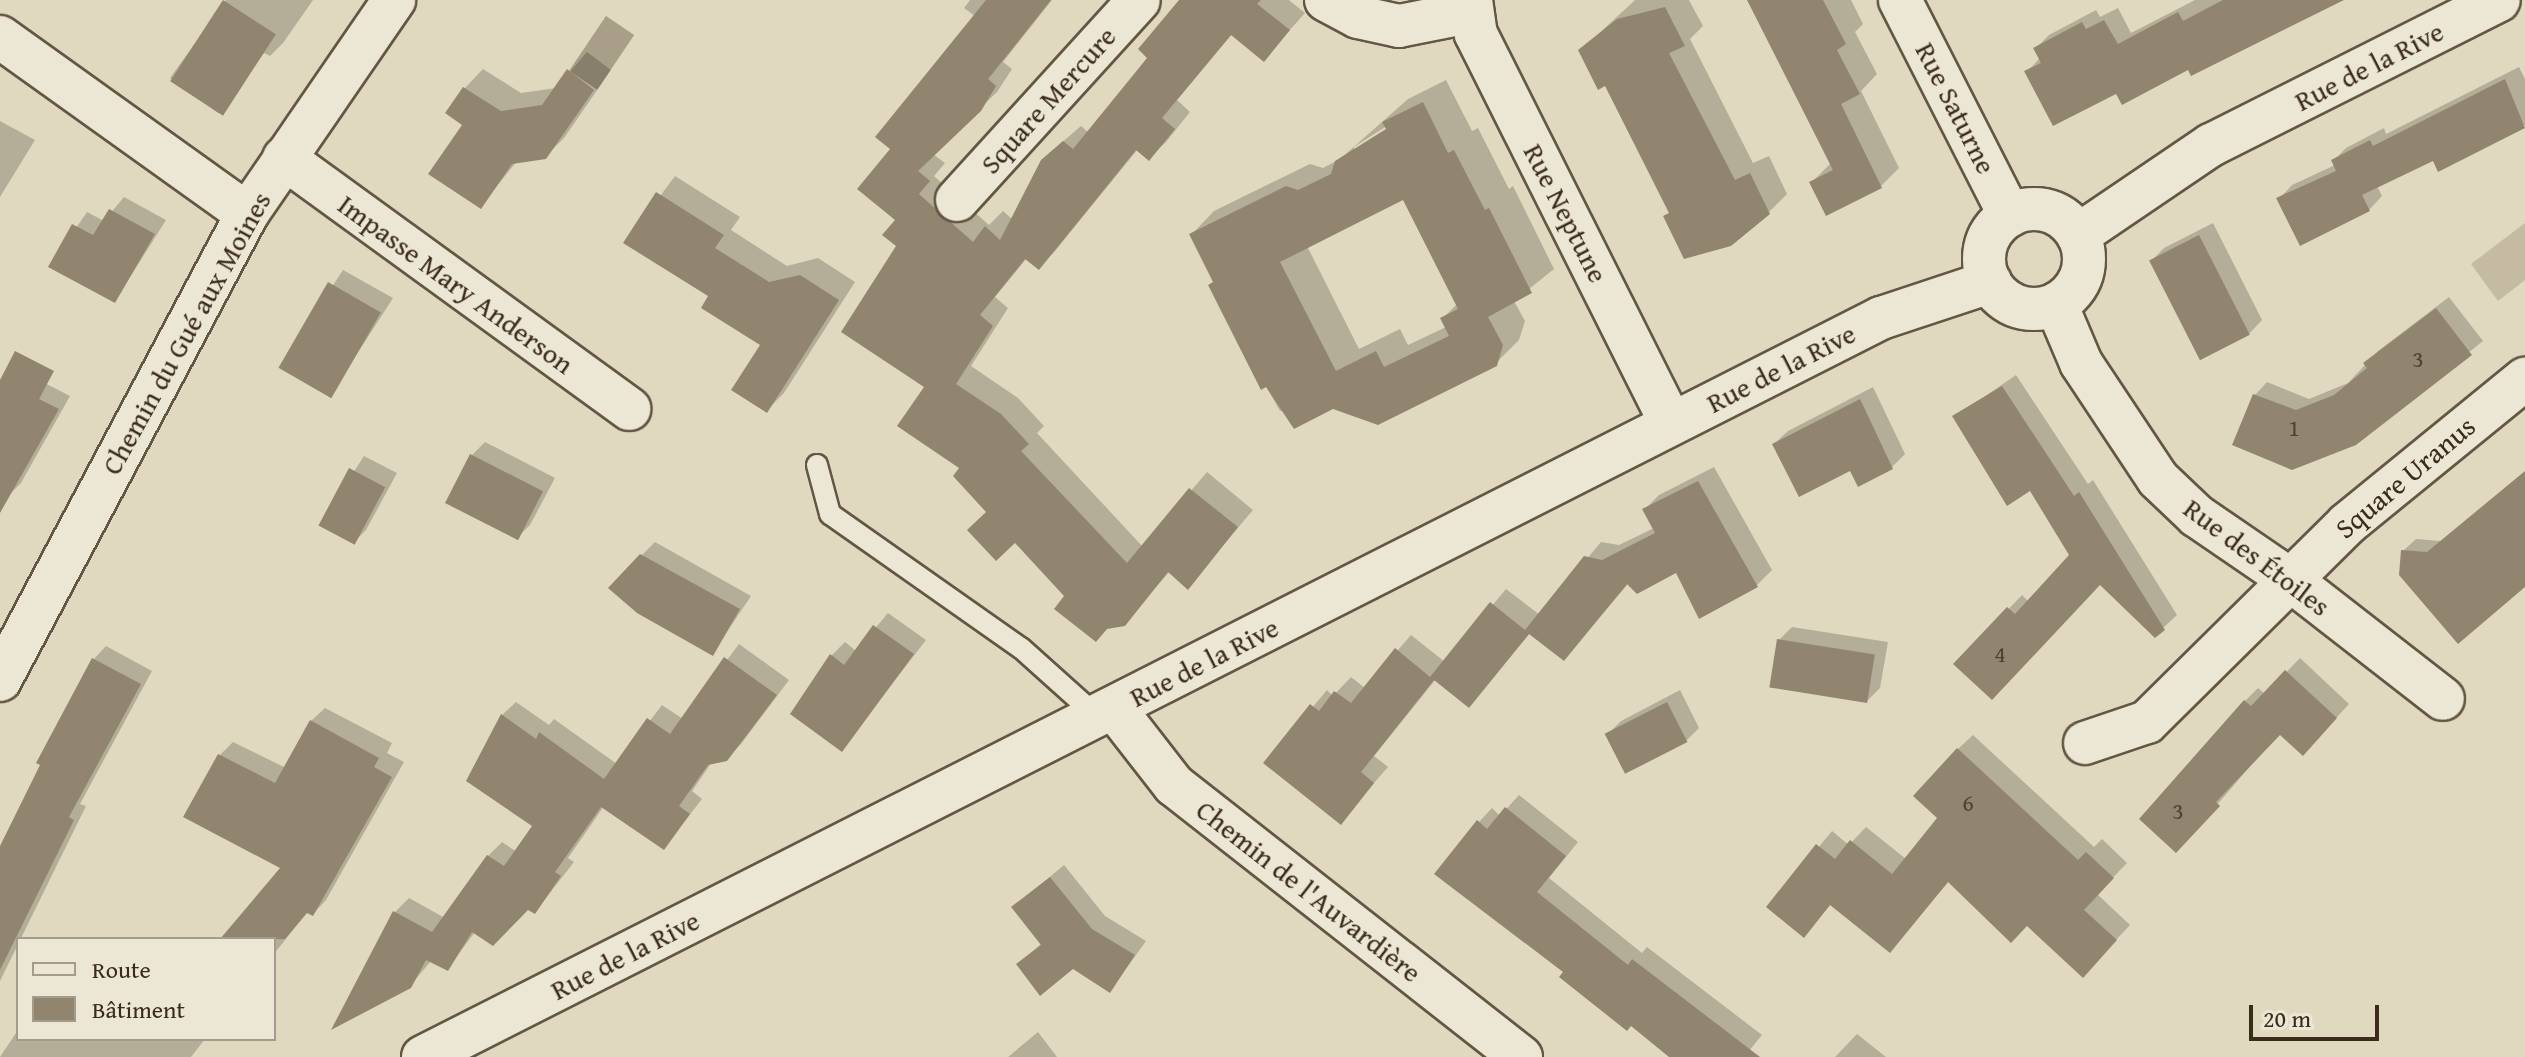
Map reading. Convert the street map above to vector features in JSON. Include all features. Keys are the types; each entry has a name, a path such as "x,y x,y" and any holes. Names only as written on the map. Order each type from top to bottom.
{"street":[{"name":"Chemin du Gué aux Moines","path":"0,680 247,214 394,0"},
{"name":"Square Mercure","path":"957,200 1139,0"},
{"path":"1326,0 1358,17 1389,25 1470,6"},
{"name":"Rue Saturne","path":"1900,0 2010,216"},
{"name":"Rue de la Rive","path":"2078,235 2211,145 2499,0"},
{"name":"Rue Neptune","path":"1470,6 1476,34 1671,423"},
{"path":"0,37 247,214"},
{"name":"Impasse Mary Anderson","path":"284,158 629,409"},
{"path":"2048,212 2078,235 2082,274 2056,304 2042,309 2011,304 1990,282 1985,252 1998,225 2010,216 2048,212"},
{"name":"Rue de la Rive","path":"423,1057 1881,318 1990,282"},
{"name":"Rue des Étoiles","path":"2056,304 2081,363 2158,479 2197,516 2289,579 2443,699"},
{"name":"Square Uranus","path":"2085,743 2147,722 2347,524 2525,379"},
{"name":"Chemin de l'Auvardière","path":"1106,712 1174,785 1521,1057"}],"lane":[{"path":"817,465 830,514 1021,648 1106,712"}],"shaded area":[{"path":"606,16 634,35 597,90 569,71"},
{"path":"2525,223 2525,280 2498,301 2471,264"}],"building":[{"path":"223,0 276,34 223,116 170,81"},
{"path":"986,0 1051,0 988,79 996,86 981,111 918,171 930,181 919,194 973,242 985,226 1000,240 1041,160 1063,141 1073,149 1147,58 1138,49 1179,0 1261,0 1257,4 1290,30 1264,62 1231,35 1162,118 1175,129 1149,161 1136,150 1039,270 1025,259 980,315 993,326 956,384 1001,414 1029,444 1021,451 1127,563 1189,488 1238,527 1188,590 1168,572 1125,626 1107,629 1096,642 1054,609 1064,596 1015,543 996,561 967,530 986,512 953,476 959,468 897,426 924,387 841,332 896,246 882,235 895,220 857,189 890,149 875,137"},
{"path":"1747,0 1823,0 1846,44 1837,50 1860,94 1841,104 1882,188 1826,216 1809,182 1833,170"},
{"path":"2223,0 2344,0 2191,76 2188,70 2122,105 2116,94 2053,126 2024,71 2041,63 2033,48 2082,22 2086,29 2104,20 2118,44 2178,12 2183,21"},
{"path":"1665,7 1685,46 1669,53 1735,180 1750,173 1770,214 1731,246 1684,259 1663,216 1669,213 1605,86 1598,90 1578,50 1617,19"},
{"path":"567,69 594,90 546,159 512,164 481,209 428,174 462,125 445,113 463,87 501,111 542,105"},
{"path":"2505,79 2525,128 2438,172 2433,161 2362,195 2370,211 2300,246 2276,198 2336,171 2331,160 2370,140 2373,146"},
{"path":"1423,102 1448,153 1454,150 1485,210 1489,208 1532,293 1488,317 1503,345 1497,366 1378,425 1333,409 1294,429 1266,387 1261,390 1208,285 1213,282 1189,234 1286,186 1298,190 1331,174 1335,161 1386,129 1382,122","holes":["1403,200 1458,309 1440,318 1449,336 1384,367 1376,351 1336,371 1280,262"]},
{"path":"656,192 724,235 715,248 769,282 800,275 839,300 767,413 731,390 760,345 701,308 708,296 623,243"},
{"path":"109,209 155,234 115,303 48,267 72,224 93,235"},
{"path":"2199,235 2250,335 2200,360 2149,260"},
{"path":"328,282 381,312 331,398 278,368"},
{"path":"2436,308 2472,355 2356,445 2292,470 2232,445 2253,394 2296,410 2334,395 2367,368 2363,363"},
{"path":"15,351 54,371 39,399 59,409 0,513 0,380"},
{"path":"2002,386 2074,496 2079,492 2165,630 2155,638 2100,585 1992,700 1953,664 2007,607 2015,614 2069,555 2030,491 2007,506 1952,416"},
{"path":"1860,399 1893,469 1858,487 1850,471 1799,497 1772,444"},
{"path":"470,454 543,491 518,540 445,503"},
{"path":"349,468 385,487 355,545 318,525"},
{"path":"2525,471 2525,587 2458,644 2399,575 2401,550 2427,552"},
{"path":"1698,481 1758,587 1699,619 1676,573 1637,594 1627,584 1564,661 1529,634 1469,708 1434,680 1361,772 1374,783 1341,825 1263,763 1310,704 1319,711 1334,691 1351,703 1395,648 1430,677 1490,602 1525,630 1584,556 1602,560 1655,533 1642,509"},
{"path":"640,554 740,609 713,656 637,613 608,588"},
{"path":"873,625 914,654 842,752 790,714 830,654 844,665"},
{"path":"1777,639 1875,654 1867,703 1769,687"},
{"path":"724,657 777,695 727,761 708,765 679,806 690,814 664,850 601,807 555,872 561,876 535,914 528,910 493,946 472,932 448,971 426,960 411,988 331,1030 393,911 432,932 487,855 504,866 532,826 466,781 501,714 536,739 539,732 604,779 647,718 670,734"},
{"path":"92,658 141,684 69,817 74,820 0,970 0,846 40,765 36,763"},
{"path":"2285,670 2337,718 2303,756 2280,735 2216,802 2220,806 2176,853 2139,819 2244,700 2251,706"},
{"path":"1667,702 1687,742 1625,774 1605,734"},
{"path":"310,720 379,758 374,767 392,777 313,916 307,913 285,939 222,937 280,868 183,817 218,754 275,783"},
{"path":"1957,748 2078,860 2086,852 2114,878 2084,910 2117,940 2083,978 2027,926 2011,943 1948,882 1890,953 1830,905 1804,938 1766,907 1816,844 1835,859 1850,840 1892,874 1937,818 1913,796"},
{"path":"1505,807 1566,856 1537,892 1628,965 1632,959 1760,1057 1669,1057 1631,1026 1627,1031 1559,977 1563,972 1434,874 1477,820 1487,829"},
{"path":"1050,877 1092,929 1135,955 1110,993 1073,969 1040,996 1016,964 1041,945 1011,907"}]}
